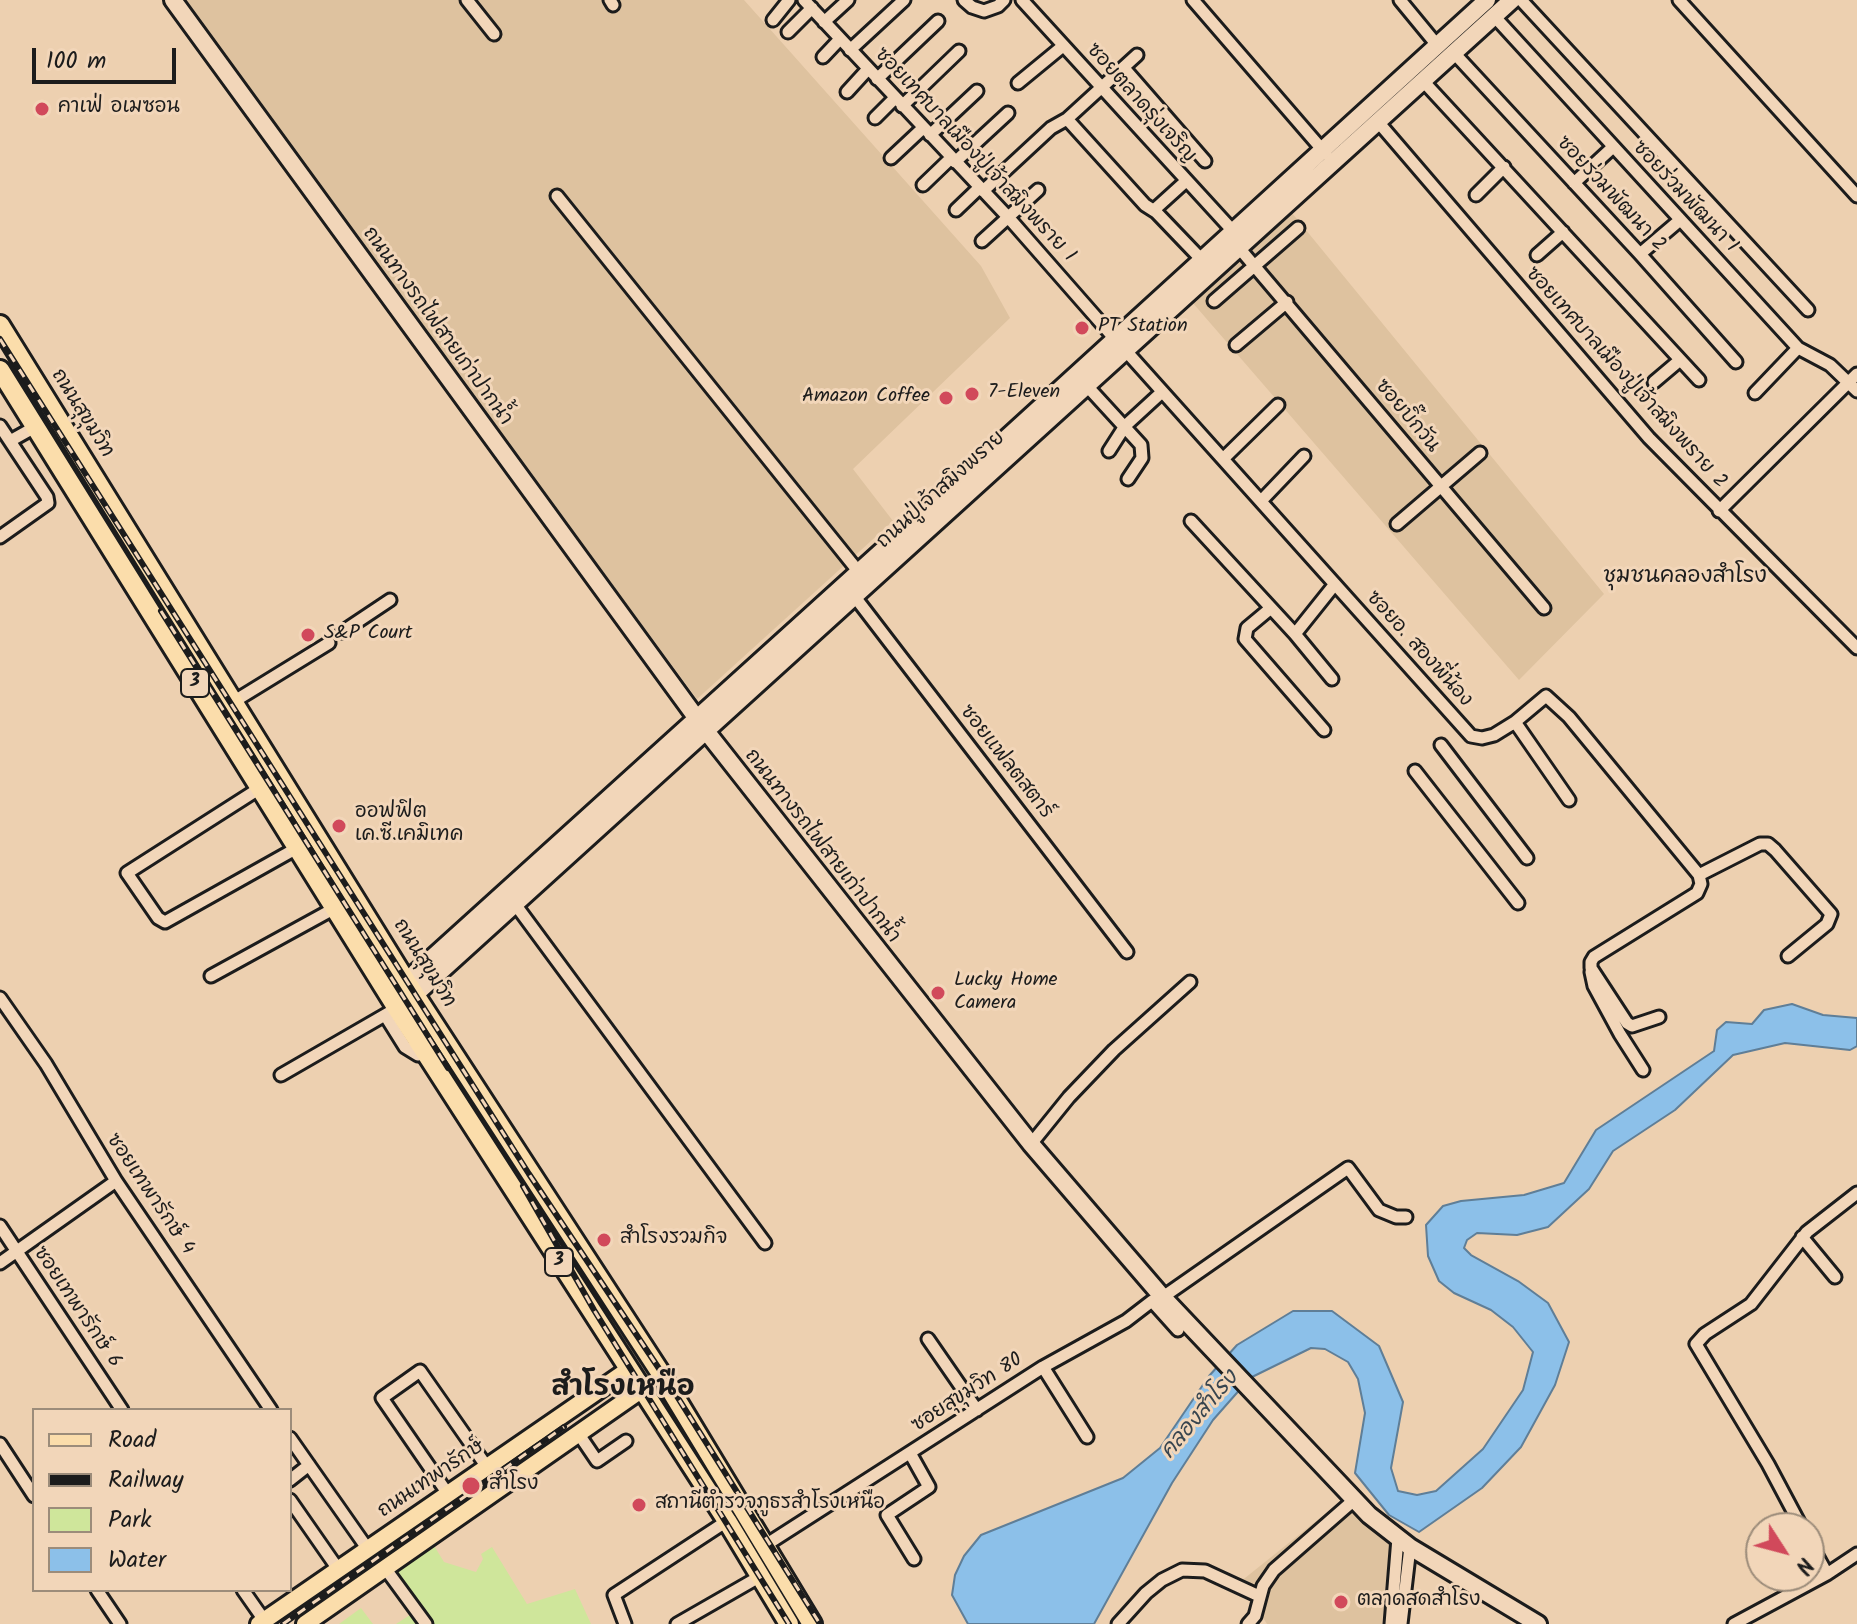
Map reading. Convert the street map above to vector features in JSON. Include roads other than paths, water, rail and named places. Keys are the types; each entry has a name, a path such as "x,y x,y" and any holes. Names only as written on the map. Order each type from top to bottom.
{"highway":[{"name":"ถนนสุขุมวิท","path":"0,325 411,988 658,1369 735,1497 760,1571 812,1624"},
{"name":"ถนนสุขุมวิท","path":"0,370 335,908 392,1007 426,1053 760,1571 789,1624"},
{"path":"35,427 53,412"},
{"path":"628,1370 658,1369"},
{"path":"641,1390 658,1369"},
{"path":"687,1460 705,1448"},
{"path":"735,1497 754,1513 821,1624"},
{"path":"760,1571 779,1624"}],"main road":[{"name":"ถนนทางรถไฟสายเก่าปากน้ำ","path":"173,0 701,724 1031,1144 1139,1270 1158,1299 1250,1388 1369,1515 1404,1542 1538,1624"},
{"name":"ถนนปู่เจ้าสมิงพราย","path":"411,988 515,904 858,571 1087,386 1120,345 1201,259 1487,0"},
{"name":"ถนนปู่เจ้าสมิงพราย","path":"392,1007 701,724 855,597 957,494 1120,345 1240,249 1507,4"},
{"name":"ถนนเทพารักษ์","path":"262,1622 291,1595 338,1569 628,1370"},
{"path":"305,1624 641,1390"}],"street":[{"path":"467,0 494,34"},
{"path":"773,20 789,0"},
{"path":"824,22 848,0"},
{"path":"850,50 904,0"},
{"path":"964,0 984,11 1004,0"},
{"name":"ซอยตลาดรุ่งเจริญ","path":"1022,0 1233,231"},
{"path":"1193,0 1334,164"},
{"path":"1400,0 1437,45"},
{"path":"1679,0 1857,196"},
{"path":"788,32 808,4"},
{"name":"ซอยเทศบาลเมืองปู่เจ้าสมิงพราย 1","path":"808,4 1008,217 1120,345"},
{"path":"1507,4 1808,310"},
{"name":"ซอยร่วมพัฒนา 1","path":"1507,4 1613,147 1798,348 1852,378 1857,391"},
{"path":"877,79 938,21"},
{"path":"823,57 840,39"},
{"path":"1018,83 1063,46"},
{"path":"875,118 899,102 959,51"},
{"name":"ซอยร่วมพัฒนา 2","path":"1455,54 1736,362"},
{"path":"956,210 1051,128 1067,119 1137,55"},
{"path":"1124,68 1205,161"},
{"path":"847,92 868,69"},
{"path":"1424,82 1699,380"},
{"path":"891,158 977,91"},
{"path":"923,185 1008,113"},
{"path":"1067,119 1145,205 1154,210 1201,259"},
{"name":"ซอยเทศบาลเมืองปู่เจ้าสมิงพราย 2","path":"1379,123 1649,438 1856,646"},
{"path":"1574,183 1613,147"},
{"path":"1476,195 1504,167"},
{"path":"1154,210 1186,181"},
{"path":"982,241 1038,190"},
{"path":"557,196 858,571"},
{"path":"1640,254 1680,220"},
{"path":"1214,301 1298,228"},
{"path":"1537,255 1563,232"},
{"name":"ซอยบิ๊กวัน","path":"1240,249 1544,608"},
{"path":"1236,345 1287,302"},
{"name":"ซอยอ. สองพี่น้อง","path":"1120,345 1471,736 1482,738 1494,735 1546,696 1569,717 1699,875"},
{"path":"1755,393 1798,348"},
{"path":"1654,382 1680,360"},
{"path":"1719,511 1852,378"},
{"path":"1087,386 1125,426 1142,451 1142,458 1128,479"},
{"path":"1109,451 1125,426 1162,392"},
{"path":"1223,459 1278,405"},
{"path":"0,426 48,503 0,537"},
{"path":"10,441 35,427"},
{"path":"1397,524 1480,453"},
{"path":"1261,501 1304,456"},
{"path":"1191,521 1332,679"},
{"path":"1295,634 1335,584"},
{"name":"ซอยแฟลตสตาร์","path":"855,597 1127,952"},
{"path":"342,632 390,600"},
{"path":"1271,608 1247,628 1245,639 1324,730"},
{"path":"233,702 329,643"},
{"path":"1515,722 1569,800"},
{"path":"1441,745 1527,858"},
{"path":"1415,771 1518,903"},
{"path":"260,788 127,873 158,918 165,922 297,848"},
{"path":"1643,1070 1590,977 1594,957 1697,893 1701,884 1699,875 1760,844 1768,844 1775,850 1831,914 1827,924 1788,956"},
{"path":"515,904 765,1243"},
{"path":"211,976 335,908"},
{"path":"1591,968 1627,1023 1632,1026 1659,1017"},
{"path":"1031,1144 1069,1097 1114,1050 1190,982"},
{"name":"ซอยเทพารักษ์ 4","path":"0,998 46,1064 116,1181 270,1408"},
{"path":"281,1075 392,1007"},
{"name":"ซอยสุขุมวิท 80","path":"772,1541 1043,1367 1126,1321 1348,1168 1379,1210 1396,1217 1406,1217"},
{"path":"0,1263 116,1181"},
{"path":"1794,1512 1696,1344 1705,1334 1751,1304 1802,1237 1857,1193"},
{"name":"ซอยเทพารักษ์ 6","path":"0,1226 121,1408"},
{"path":"1802,1237 1835,1277"},
{"path":"1158,1299 1178,1330"},
{"path":"928,1339 977,1410"},
{"path":"1043,1367 1087,1437"},
{"path":"448,1494 382,1398 420,1371 487,1467"},
{"path":"578,1433 597,1461 626,1441"},
{"path":"292,1441 367,1548"},
{"path":"0,1444 32,1493"},
{"path":"910,1453 929,1487 887,1515 914,1559"},
{"path":"292,1478 309,1465"},
{"path":"1248,1624 1255,1616 1259,1596 1274,1570 1354,1500"},
{"path":"292,1503 338,1569"},
{"path":"625,1624 614,1595 727,1521"},
{"path":"1391,1624 1404,1542"},
{"path":"1401,1624 1404,1542"},
{"path":"1734,1624 1827,1574 1857,1554"},
{"path":"385,1568 426,1624"},
{"path":"1118,1624 1146,1593 1182,1570 1205,1571 1259,1596"},
{"path":"1825,1570 1827,1574"},
{"path":"677,1624 760,1571"},
{"path":"98,1592 120,1624"},
{"path":"244,1592 262,1622"}],"water":[{"name":"คลองสำโรง","path":"1792,1004 1823,1015 1857,1018 1857,1046 1850,1050 1785,1043 1733,1055 1675,1110 1613,1151 1589,1189 1548,1227 1517,1235 1477,1233 1467,1240 1464,1248 1471,1255 1518,1281 1548,1303 1569,1342 1555,1385 1521,1447 1482,1488 1419,1532 1389,1515 1355,1473 1365,1413 1358,1379 1348,1362 1325,1349 1311,1348 1250,1378 1213,1420 1172,1483 1094,1624 968,1624 952,1595 955,1575 964,1556 981,1535 1123,1478 1160,1448 1209,1376 1237,1345 1293,1311 1332,1311 1379,1346 1403,1402 1391,1468 1398,1491 1417,1495 1436,1491 1483,1449 1523,1390 1533,1352 1513,1327 1491,1310 1454,1293 1439,1281 1428,1256 1426,1225 1443,1206 1461,1201 1524,1195 1564,1183 1596,1130 1714,1051 1717,1030 1726,1022 1752,1024 1764,1010"}],"railway":[{"path":"0,339 529,1174 668,1382 820,1624"},
{"path":"161,611 448,1068"},
{"path":"523,1186 594,1310 789,1624"},
{"path":"283,1624 564,1427"}],"place":[{"name":"คาเฟ่ อเมซอน","path":"42,109"},
{"name":"PT Station","path":"1082,328"},
{"name":"7-Eleven","path":"972,394"},
{"name":"Amazon Coffee","path":"946,398"},
{"name":"S&P Court","path":"308,635"},
{"name":"ออฟฟิต เค.ซี.เคมิเทค","path":"339,826"},
{"name":"Lucky Home Camera","path":"938,993"},
{"name":"สำโรงรวมกิจ","path":"604,1240"},
{"name":"สำโรง","path":"471,1486"},
{"name":"สถานีตำรวจภูธรสำโรงเหนือ","path":"639,1505"},
{"name":"ตลาดสดสำโรง","path":"1341,1602"}],"district":[{"name":"ชุมชนคลองสำโรง","path":"1685,578"},
{"name":"สำโรงเหนือ","path":"623,1390"}]}
